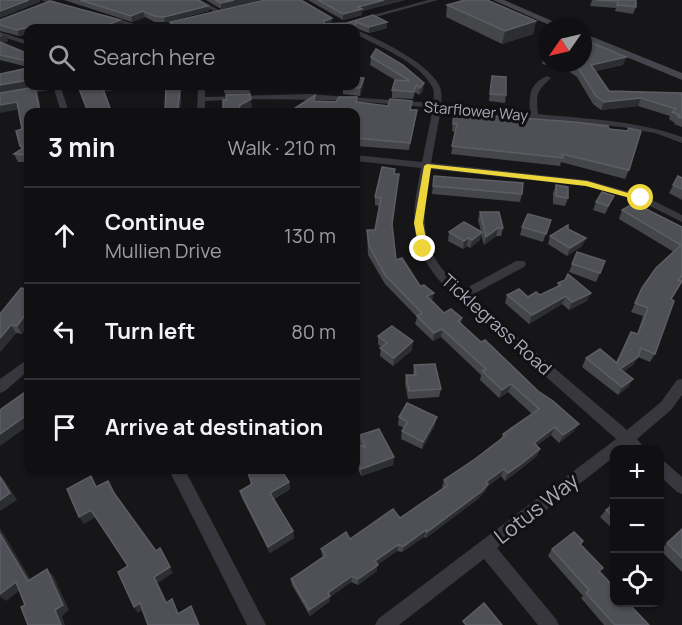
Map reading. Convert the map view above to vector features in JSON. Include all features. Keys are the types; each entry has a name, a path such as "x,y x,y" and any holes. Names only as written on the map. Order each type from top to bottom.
{"street":[{"path":"196,0 221,13"},
{"path":"356,24 435,0"},
{"path":"497,0 540,18"},
{"path":"43,3 55,1 74,8"},
{"path":"210,15 232,10"},
{"path":"96,14 129,24"},
{"path":"173,24 199,18"},
{"path":"334,20 341,24"},
{"path":"0,34 24,42"},
{"name":"Ticklegrass Road","path":"360,34 426,74 437,90 437,107 419,215 420,240 433,266 462,295 634,445"},
{"path":"592,40 682,77"},
{"path":"534,116 532,92 537,84 547,78"},
{"path":"0,97 37,90"},
{"path":"59,90 64,108"},
{"path":"202,90 202,108"},
{"path":"313,95 315,90"},
{"name":"Starflower Way","path":"203,99 261,95 313,95 639,124 682,140"},
{"path":"360,158 600,186 641,198 682,219"},
{"path":"462,295 520,264"},
{"path":"0,387 24,367"},
{"name":"Lotus Way","path":"384,625 666,406 682,384"},
{"path":"664,471 682,487"},
{"path":"179,474 257,625"},
{"path":"485,547 550,625"}],"building":[{"path":"0,0 29,0 0,11"},
{"path":"80,0 198,0 208,6 164,17 143,11 131,16"},
{"path":"215,0 234,0 221,3"},
{"path":"265,0 301,0 332,18 324,21 324,24 173,24 170,22"},
{"path":"318,0 384,0 343,14"},
{"path":"465,0 487,0 536,21 505,31 447,5"},
{"path":"595,0 636,0 636,7 617,5 618,1"},
{"path":"50,1 120,20 110,24 24,24 24,28 17,30 0,25 0,20"},
{"path":"373,15 387,22 369,27 356,22 355,24 324,24 347,23"},
{"path":"0,42 24,52 24,60 0,55"},
{"path":"592,43 626,57 592,65"},
{"path":"376,49 403,65 424,83 420,88 416,85 414,92 392,90 395,80 410,81 371,57"},
{"path":"592,66 609,91 682,93 682,118 672,112 676,109 641,98 604,102 596,96 581,72 592,72"},
{"path":"24,69 24,81 0,85 0,74"},
{"path":"492,76 506,77 506,95 490,94"},
{"path":"24,89 36,90 39,108 24,108 24,147 20,146 16,131 22,129 17,102 0,105 0,93"},
{"path":"80,90 103,90 110,108 86,108"},
{"path":"166,90 180,90 178,107 165,108"},
{"path":"250,94 251,99 240,105 239,108 223,108 223,100 227,100 226,95"},
{"path":"315,95 314,101 336,102 339,97 357,97 356,102 388,106 390,99 412,101 410,110 417,110 410,143 360,138 360,108 295,108"},
{"path":"454,110 467,111 466,114 574,122 608,126 609,129 627,131 629,128 641,131 629,170 562,154 563,158 452,146 457,124 453,124"},
{"path":"24,148 24,155 14,154"},
{"path":"382,167 395,169 394,174 399,174 392,224 396,260 402,258 420,286 424,285 434,293 427,296 444,313 451,309 462,318 458,321 481,342 485,340 538,391 579,424 563,435 555,427 534,443 540,449 521,464 508,473 504,469 486,482 488,484 482,491 427,532 426,530 404,546 398,545 375,561 378,565 358,579 352,576 328,593 330,596 309,610 291,579 326,555 321,549 346,532 350,539 393,509 400,518 448,485 444,480 539,409 511,384 502,390 482,371 486,369 442,329 434,333 417,316 422,313 385,275 369,246 367,230 375,230 381,198 375,197"},
{"path":"434,176 523,183 522,194 433,186"},
{"path":"678,176 682,178 682,189 673,185"},
{"path":"556,185 568,187 568,198 556,196"},
{"path":"602,192 614,196 608,206 596,202"},
{"path":"634,203 682,227 682,276 678,280 682,281 671,299 674,301 655,354 641,348 638,357 620,369 633,379 622,387 586,358 600,349 617,363 631,332 638,334 648,308 635,303 642,288 656,268 681,245 622,210"},
{"path":"480,212 499,212 503,228 498,228 486,237"},
{"path":"528,214 551,220 546,234 522,227"},
{"path":"464,222 482,232 472,240 468,238 464,241 449,232"},
{"path":"568,225 568,229 586,238 570,248 550,236"},
{"path":"577,252 605,261 600,273 572,264"},
{"path":"568,274 591,293 572,302 566,296 532,315 507,295 519,289 528,297 536,292 540,295 561,285 558,283 565,280"},
{"path":"21,288 24,288 24,316 17,326 11,325 0,338 0,314"},
{"path":"392,326 413,341 394,358 380,348 387,343 378,336"},
{"path":"435,364 441,389 409,391 406,375 416,375 414,365"},
{"path":"24,393 24,417 0,434 0,410"},
{"path":"407,403 437,417 423,442 402,431 408,422 399,417"},
{"path":"379,429 394,457 361,469 360,445 365,447 360,435"},
{"path":"248,474 284,474 289,482 270,493 293,531 268,547 240,491 252,484"},
{"path":"91,476 96,487 108,481 114,493 156,551 160,548 170,567 154,577 166,603 172,599 178,614 191,606 199,625 148,625 140,603 134,607 118,572 128,566 91,510 79,517 67,489"},
{"path":"0,477 10,493 0,500"},
{"path":"682,529 682,558 667,543"},
{"path":"574,532 583,541 580,544 603,568 599,571 610,583 610,607 632,607 649,625 615,625 586,593 589,590 552,549"},
{"path":"0,534 28,581 47,569 63,605 55,610 61,625 28,625 21,607 25,605 16,582 0,594"},
{"path":"484,603 502,625 466,625 463,621"}],"route":[{"path":"423,249 418,223 427,166 587,183 641,198"}]}
